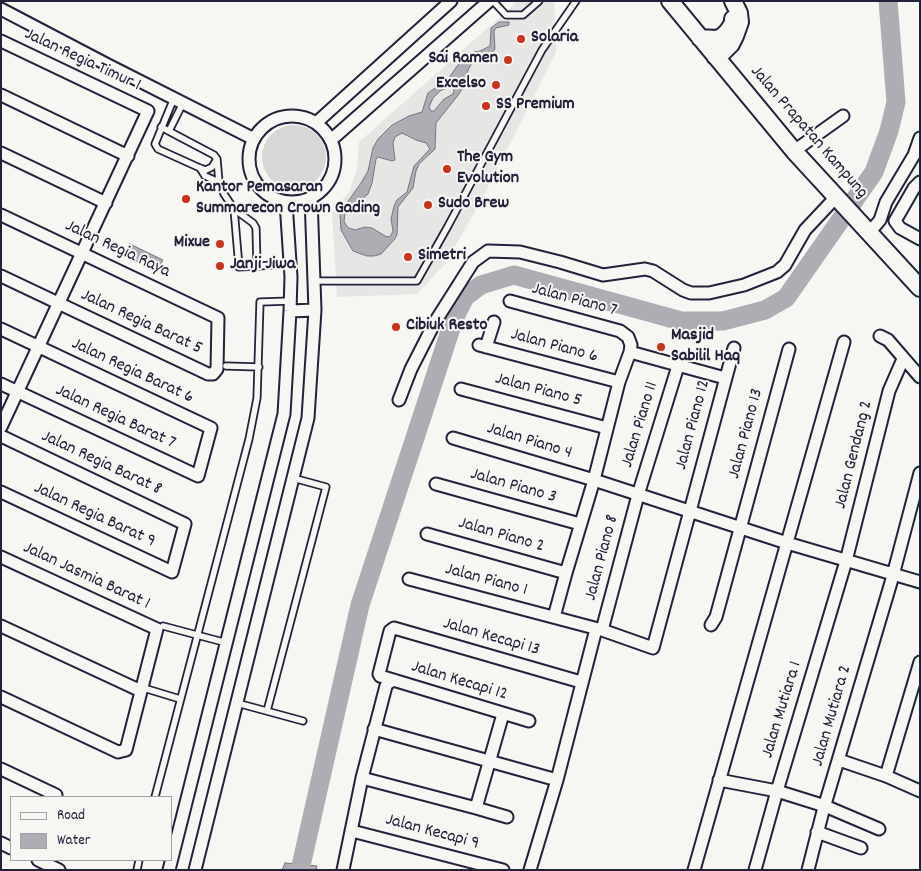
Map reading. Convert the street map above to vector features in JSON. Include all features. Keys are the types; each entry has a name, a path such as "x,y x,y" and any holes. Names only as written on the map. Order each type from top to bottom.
{"street":[{"path":"316,123 451,1"},
{"path":"331,140 491,1"},
{"name":"Jalan Prapatan Kampung","path":"670,1 794,151 920,288"},
{"path":"700,38 716,39 728,31 733,23 732,12 725,1"},
{"path":"715,56 722,54 736,36 740,22 739,13 733,1"},
{"path":"1,9 254,138"},
{"name":"Jalan Regia Timur 1","path":"1,41 148,111 128,156"},
{"path":"1,96 128,156 1,427"},
{"path":"289,116 303,117 316,123 331,140 335,156 333,173 324,187 311,197 299,201 286,202 273,197 262,189 254,178 250,165 250,152 254,138 263,127 275,119 289,116"},
{"path":"794,151 843,116"},
{"path":"865,229 880,220 886,202 914,155 920,138"},
{"path":"1,153 106,203"},
{"path":"920,182 914,188 895,221 900,228 920,239"},
{"path":"195,870 308,418 315,310 311,197"},
{"path":"399,400 411,369 435,322 474,262 488,252 520,252 560,262 603,276 645,269 691,293 709,292 744,285 777,272 785,265 805,230 836,198"},
{"path":"172,858 284,414 290,306 290,264 286,202"},
{"name":"Jalan Regia Raya","path":"1,215 218,318 216,369 213,374 208,374"},
{"name":"Jalan Regia Barat 5","path":"1,276 208,374"},
{"name":"Jalan Piano 7","path":"510,301 620,331 628,337 631,344 630,352"},
{"path":"290,306 315,310"},
{"name":"Jalan Piano 6","path":"494,322 483,346 619,382"},
{"name":"Jalan Regia Barat 6","path":"1,330 211,428 198,476"},
{"path":"880,336 888,340 920,377"},
{"path":"694,870 781,541 844,342"},
{"name":"Jalan Piano 12","path":"599,629 653,648 734,348"},
{"name":"Jalan Piano 13","path":"711,625 716,617 745,529 789,349"},
{"path":"554,616 594,480 619,382 630,352 725,378"},
{"name":"Jalan Gendang 2","path":"846,561 889,391 903,359"},
{"name":"Jalan Piano 11","path":"638,495 678,366"},
{"name":"Jalan Regia Barat 7","path":"1,384 198,476"},
{"name":"Jalan Piano 5","path":"461,389 606,428"},
{"name":"Jalan Regia Barat 8","path":"1,436 185,524 172,572"},
{"name":"Jalan Piano 4","path":"453,438 594,480 781,541 920,582"},
{"name":"Jalan Mutiara 2","path":"808,870 817,832 893,573 920,473"},
{"name":"Jalan Piano 3","path":"436,484 580,524"},
{"name":"Jalan Regia Barat 9","path":"1,492 172,572"},
{"name":"Jalan Piano 8","path":"530,870 557,780 581,682 599,629 638,495"},
{"name":"Jalan Piano 2","path":"427,534 566,573"},
{"name":"Jalan Jasmia Barat 1","path":"1,556 160,628"},
{"name":"Jalan Mutiara 1","path":"755,870 846,561"},
{"name":"Jalan Piano 1","path":"409,579 599,629"},
{"path":"1,626 144,690"},
{"path":"1,697 118,752 126,750 160,628"},
{"name":"Jalan Kecapi 13","path":"394,680 382,677 379,674 391,629 394,628 581,682"},
{"path":"886,776 920,662"},
{"name":"Jalan Kecapi 12","path":"343,870 362,778 388,682 394,680 529,721"},
{"path":"476,808 503,714"},
{"path":"374,729 557,780"},
{"path":"839,760 886,776 920,791"},
{"path":"1,769 56,796"},
{"path":"362,778 507,817"},
{"path":"719,780 777,791 825,806 879,829"},
{"name":"Jalan Kecapi 9","path":"352,831 503,870"},
{"path":"817,832 860,848"},
{"path":"40,861 59,870"}],"lane":[{"path":"491,1 506,15 523,15 539,1"},
{"path":"315,281 417,281 542,50 576,1"},
{"path":"178,100 156,140 155,144 158,149 206,170 212,167 217,160"},
{"path":"169,131 178,100"},
{"path":"161,128 214,155 217,160 219,182 224,194 234,209 254,223 256,228 257,266"},
{"path":"200,168 205,176 219,182"},
{"path":"234,209 239,267 290,264"},
{"path":"155,796 249,439 257,398 260,302 290,306"},
{"path":"226,366 259,367"},
{"path":"267,711 326,487 293,478"},
{"path":"160,628 227,643"},
{"path":"144,690 180,699"},
{"path":"237,703 303,721"}],"shaded area":[{"path":"518,1 554,1 556,52 480,203 445,264 417,294 337,297 332,213 350,190 357,168 359,142"},
{"path":"294,125 312,131 320,139 326,157 320,175 312,183 294,189 276,183 268,175 262,157 268,139 276,131"}],"water":[{"path":"499,22 509,22 509,25 496,28 494,31 495,49 492,53 472,63 459,94 436,123 435,149 419,164 413,188 398,207 397,235 394,240 381,254 374,256 367,256 353,251 341,230 340,215 368,171 373,148 378,139 392,125 422,112 428,93 448,79 458,65 474,52 490,46 491,28","holes":["449,87 453,88 453,94 444,99 434,111 431,111 429,107 433,98 440,91","402,133 426,143 430,149 414,166 407,192 397,200 394,206 391,219 393,231 391,235 389,237 385,236 372,228 365,227 355,230 349,228 344,221 345,214 359,206 362,199 368,194 376,159 378,157 392,161 395,160 393,143 395,137"]},
{"path":"130,244 163,260 157,271 124,255"},
{"path":"285,863 317,866 316,870 282,870"}],"waterway":[{"path":"300,870 360,605 454,319 465,297 481,285 514,275 681,321 723,321 765,310 786,298 874,172 889,131 896,102 888,1"}],"place":[{"name":"Solaria","path":"521,39"},
{"name":"Sai Ramen","path":"508,60"},
{"name":"Excelso","path":"496,85"},
{"name":"SS Premium","path":"486,106"},
{"name":"The Gym Evolution","path":"447,169"},
{"name":"Kantor Pemasaran Summarecon Crown Gading","path":"186,199"},
{"name":"Sudo Brew","path":"428,205"},
{"name":"Mixue","path":"220,244"},
{"name":"Simetri","path":"408,257"},
{"name":"Janji Jiwa","path":"220,266"},
{"name":"Cibiuk Resto","path":"396,327"},
{"name":"Masjid Sabilil Haq","path":"661,347"}]}
